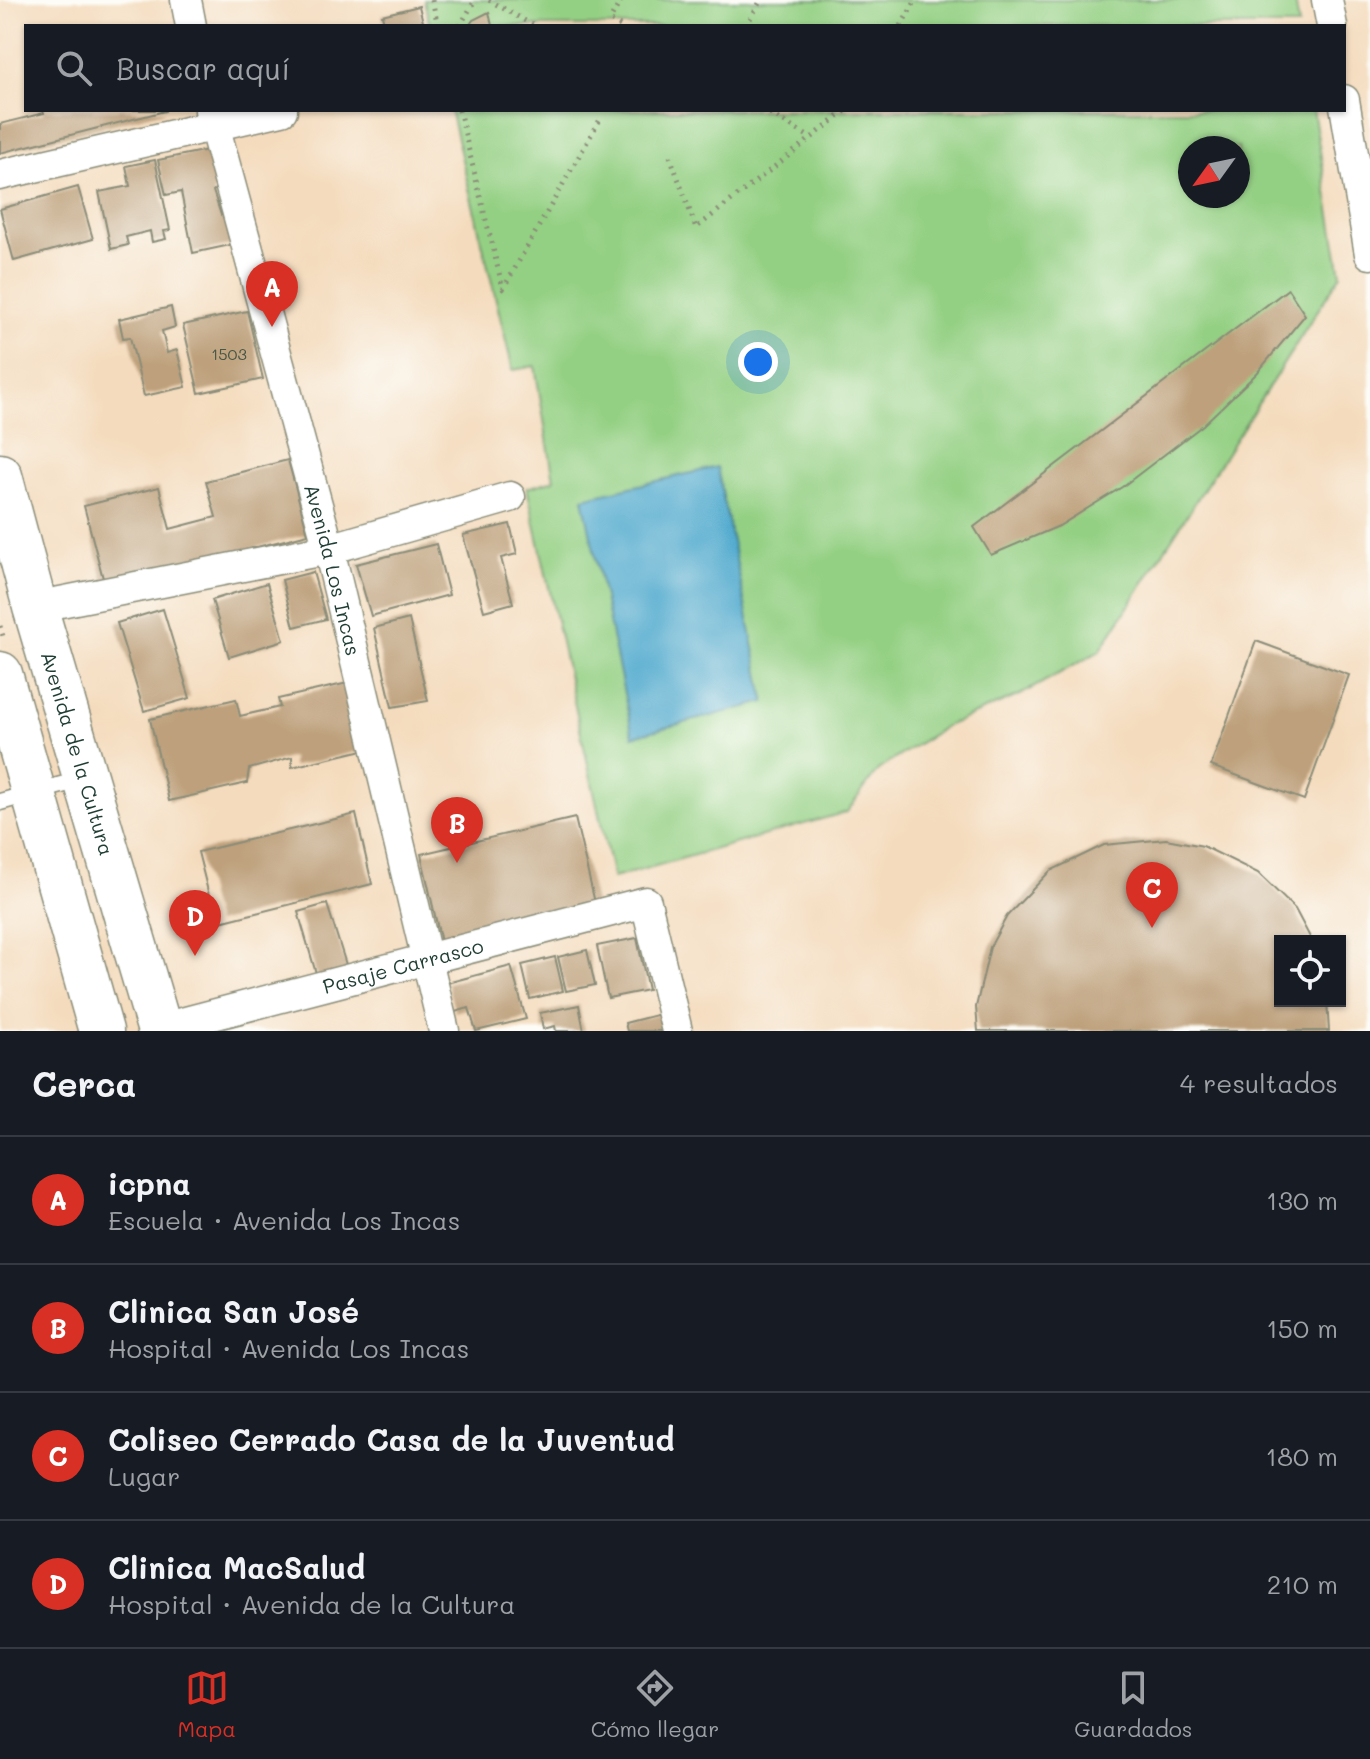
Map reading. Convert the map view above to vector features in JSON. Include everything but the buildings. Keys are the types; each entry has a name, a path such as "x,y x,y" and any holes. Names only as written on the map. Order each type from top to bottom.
{"highway":[{"name":"Avenida de la Cultura","path":"0,476 35,607 159,1030"},
{"path":"0,674 17,798 101,1031"}],"street":[{"path":"186,0 191,24"},
{"path":"1327,0 1332,24"},
{"path":"0,175 212,118 264,112"},
{"path":"1346,112 1370,254"},
{"name":"Avenida Los Incas","path":"212,118 329,549 444,1031"},
{"path":"35,607 329,549 510,497"},
{"name":"Pasaje Carrasco","path":"159,1030 646,902 677,1031"}],"lane":[{"path":"17,798 85,778"}],"path":[{"path":"432,0 438,24"},
{"path":"461,24 475,0"},
{"path":"617,24 610,20 621,0"},
{"path":"747,24 761,0"},
{"path":"491,1 531,24"},
{"path":"902,24 912,1"},
{"path":"459,112 503,289 602,116"},
{"path":"766,112 811,138"},
{"path":"670,156 696,228 844,112"}],"green space":[{"path":"424,0 1295,0 1299,24 430,24"},
{"path":"450,112 1313,112 1341,274 1100,651 1020,695 944,727 878,770 847,812 613,878 527,488 554,480 535,366 513,370"}],"water":[{"path":"717,467 765,702 633,736 583,498"}],"place":[{"name":"icpna","path":"272,327"},
{"name":"Clinica San José","path":"457,863"},
{"name":"Coliseo Cerrado Casa de la Juventud","path":"1152,928"},
{"name":"Clinica MacSalud","path":"195,956"}]}
